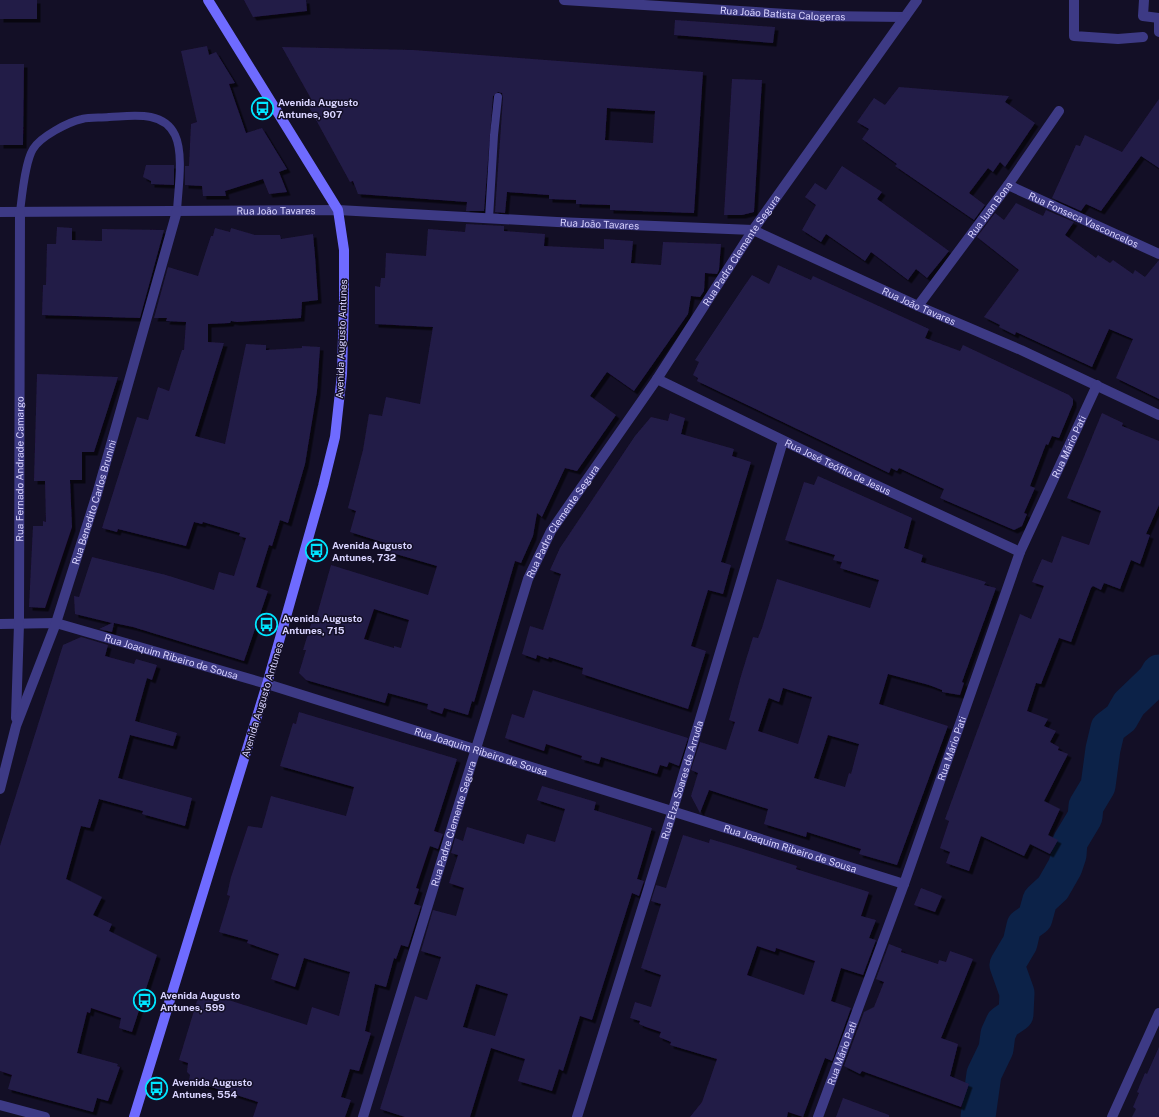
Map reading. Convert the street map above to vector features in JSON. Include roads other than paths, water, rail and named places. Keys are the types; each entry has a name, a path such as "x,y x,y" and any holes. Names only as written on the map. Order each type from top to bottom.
{"street":[{"name":"Avenida Augusto Antunes","path":"134,1117 267,684 321,493 335,437 342,374 344,250 338,210 208,0"},
{"name":"Rua João Batista Calogeras","path":"564,0 649,3 819,16 905,17"},
{"name":"Rua Padre Clemente Segura","path":"363,1117 528,579 551,531 656,379 753,230 917,0"},
{"path":"1074,0 1074,36 1118,39 1143,37"},
{"path":"1144,0 1143,16 1159,18 1159,32"},
{"name":"Rua Juan Bona","path":"918,306 1008,185 1059,111"},
{"name":"Rua Fonseca Vasconcelos","path":"1008,185 1159,254"},
{"name":"Rua João Tavares","path":"0,212 338,210 753,230 918,306 1097,385 1159,415"},
{"name":"Rua Benedito Carlos Brunini","path":"0,789 16,726 56,623 97,494 177,211"},
{"name":"Rua Fernado Andrade Camargo","path":"16,726 18,624 20,212"},
{"name":"Rua José Teófilo de Jesus","path":"656,379 783,441 1020,552"},
{"name":"Rua Mário Pati","path":"818,1117 904,884 1020,552 1097,385"},
{"name":"Rua Elza Soares de Arruda","path":"577,1117 672,813 783,441"},
{"name":"Rua Joaquim Ribeiro de Sousa","path":"0,624 56,623 267,684 672,813 904,884"},
{"path":"1112,1117 1159,1013"},
{"path":"0,1105 45,1117"}],"lane":[{"path":"489,218 498,97"},
{"path":"20,212 22,188 33,150 51,133 82,119 144,116 158,119 170,126 176,136 179,156 177,211"}],"waterway":[{"path":"978,1117 984,1074 996,1049 998,1034 1003,1023 1016,1014 1017,993 1007,965 1020,943 1024,926 1035,918 1040,900 1053,888 1065,867 1069,855 1070,842 1085,817 1086,806 1098,786 1103,749 1108,728 1121,718 1129,704 1155,679 1159,672"}],"place":[{"name":"Avenida Augusto Antunes, 907","path":"262,108"},
{"name":"Avenida Augusto Antunes, 732","path":"317,551"},
{"name":"Avenida Augusto Antunes, 715","path":"266,624"},
{"name":"Avenida Augusto Antunes, 599","path":"145,1001"},
{"name":"Avenida Augusto Antunes, 554","path":"156,1088"}]}
